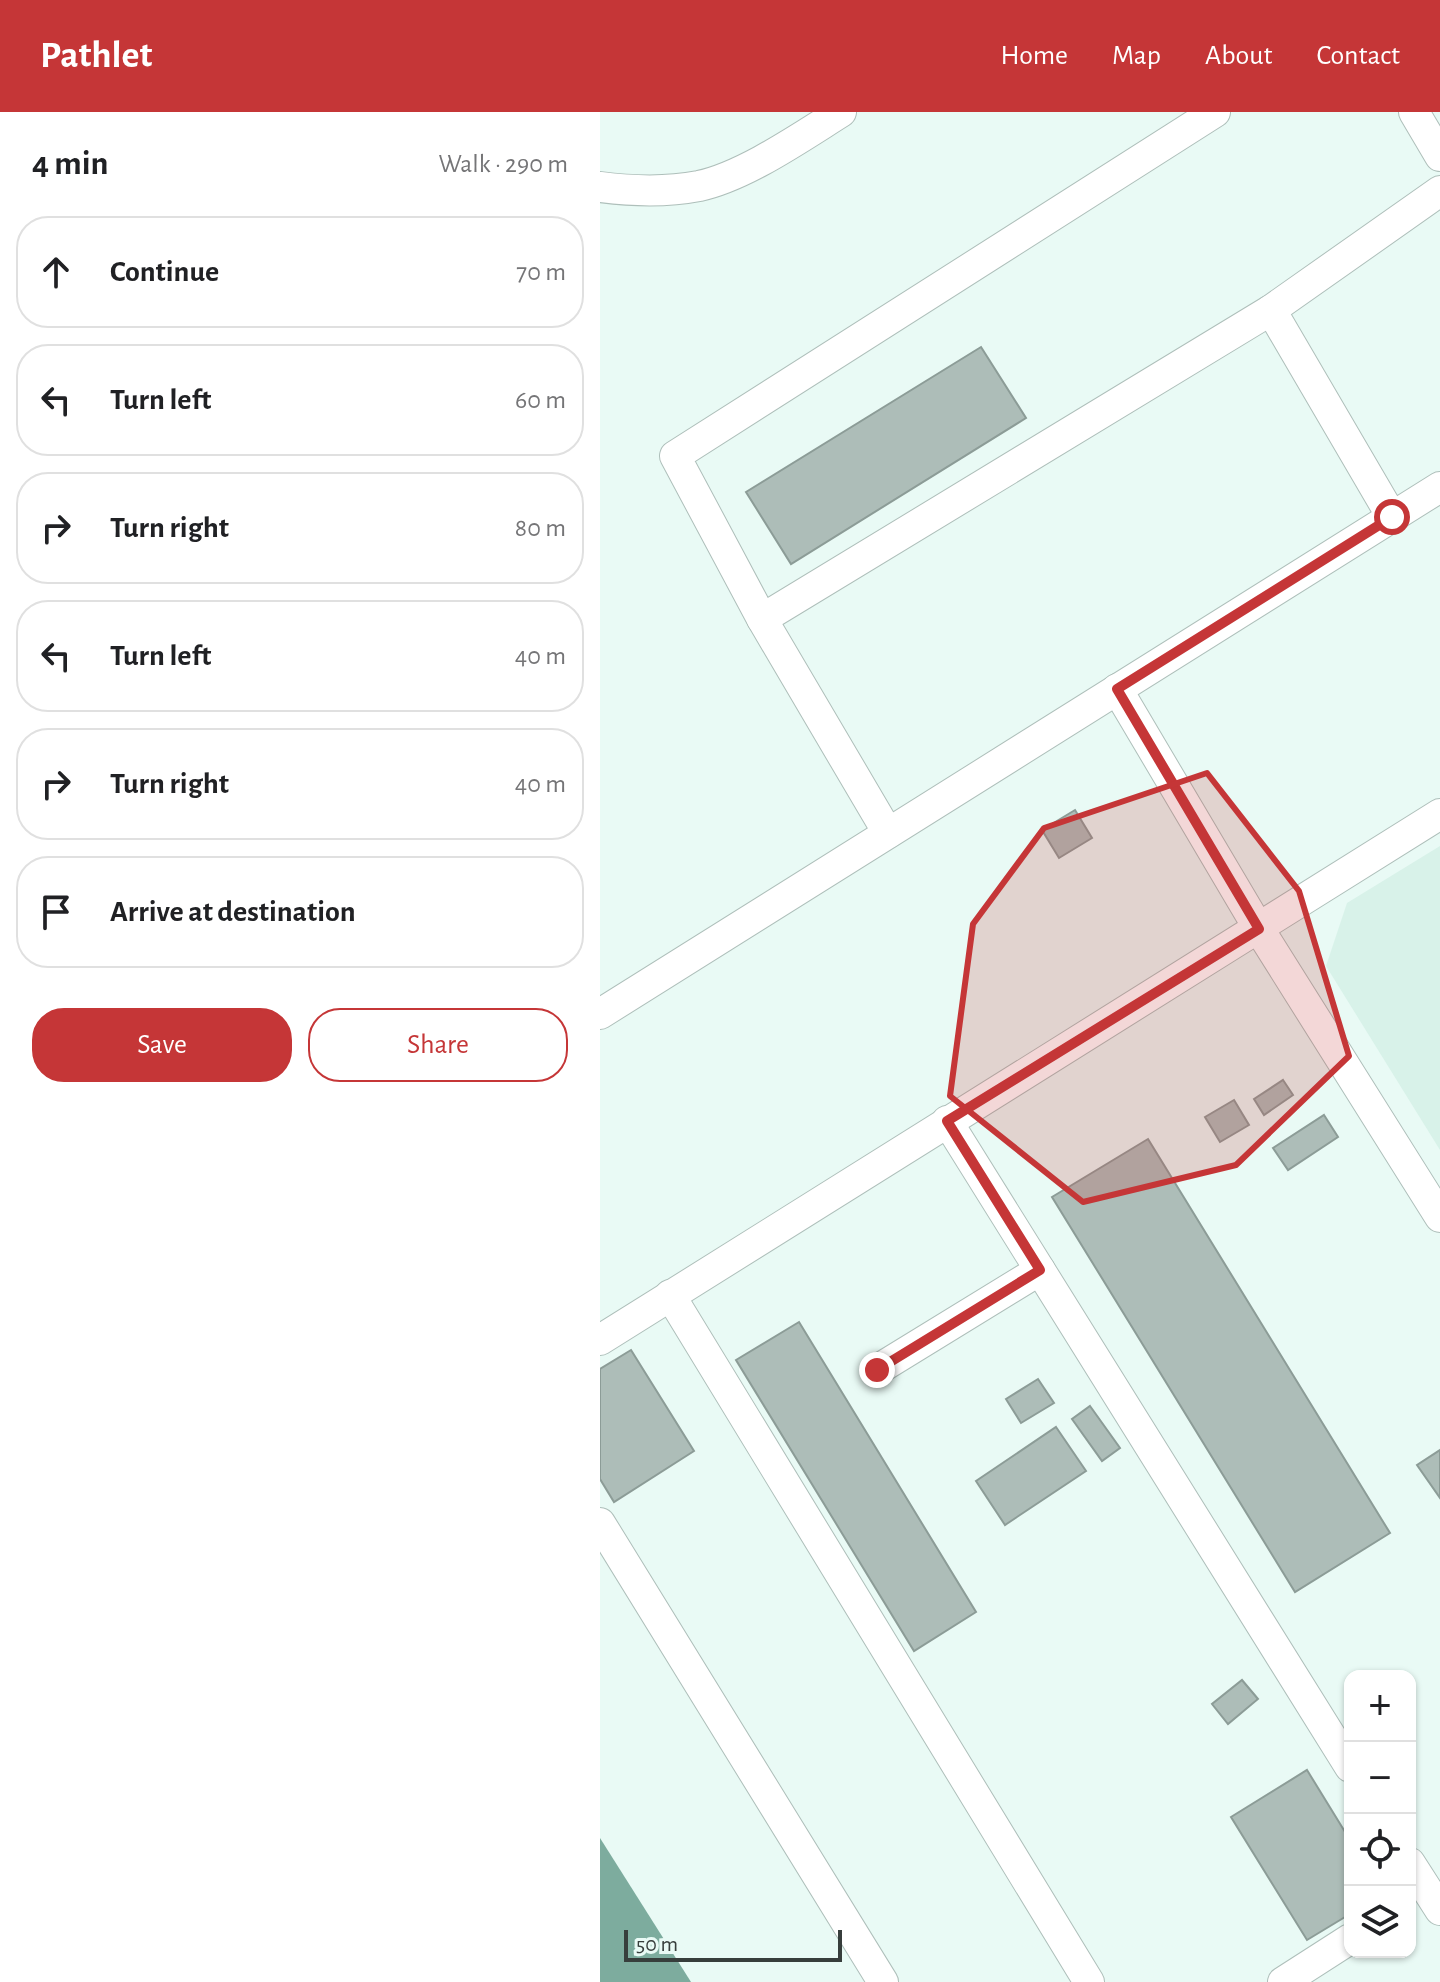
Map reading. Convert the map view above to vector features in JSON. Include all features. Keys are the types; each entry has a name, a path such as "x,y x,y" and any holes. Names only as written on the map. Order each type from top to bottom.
{"lane":[{"path":"600,187 628,190 700,185 773,155 841,112"},
{"path":"888,833 762,619 675,456 1215,112"},
{"path":"1414,112 1440,156"},
{"path":"762,619 1271,310 1440,191"},
{"path":"1271,310 1392,517"},
{"path":"600,1014 1440,487"},
{"path":"1117,689 1259,929 1440,1217"},
{"path":"600,1340 1440,814"},
{"path":"947,1121 1344,1757"},
{"path":"877,1370 1040,1270"},
{"path":"670,1295 1089,1982"},
{"path":"600,1523 883,1982"},
{"path":"1416,1877 1426,1900"},
{"path":"1283,1982 1344,1943"}],"highlighted area":[{"path":"1207,773 1299,891 1349,1056 1236,1165 1083,1202 950,1096 973,924 1044,828"}],"shaded area":[{"path":"1440,846 1440,1150 1326,966 1347,903"},
{"path":"600,1838 691,1982 600,1982"}],"building":[{"path":"981,347 1026,418 791,564 746,492"},
{"path":"1075,810 1092,838 1059,858 1042,830"},
{"path":"1283,1080 1293,1095 1264,1115 1254,1099"},
{"path":"1234,1100 1249,1125 1220,1142 1205,1117"},
{"path":"1324,1115 1338,1137 1288,1170 1273,1148"},
{"path":"1148,1139 1390,1533 1295,1592 1052,1197"},
{"path":"799,1322 976,1612 914,1651 736,1360"},
{"path":"631,1350 694,1451 614,1502 600,1479 600,1369"},
{"path":"1038,1379 1054,1403 1021,1423 1006,1399"},
{"path":"1090,1406 1120,1448 1102,1461 1072,1419"},
{"path":"1056,1427 1086,1471 1005,1525 976,1481"},
{"path":"1440,1450 1440,1498 1417,1465"},
{"path":"1242,1680 1258,1699 1228,1724 1212,1704"},
{"path":"1307,1770 1344,1830 1344,1918 1307,1940 1231,1817"}],"route":[{"path":"877,1370 1040,1270 947,1121 1259,929 1117,689 1392,517"}]}
